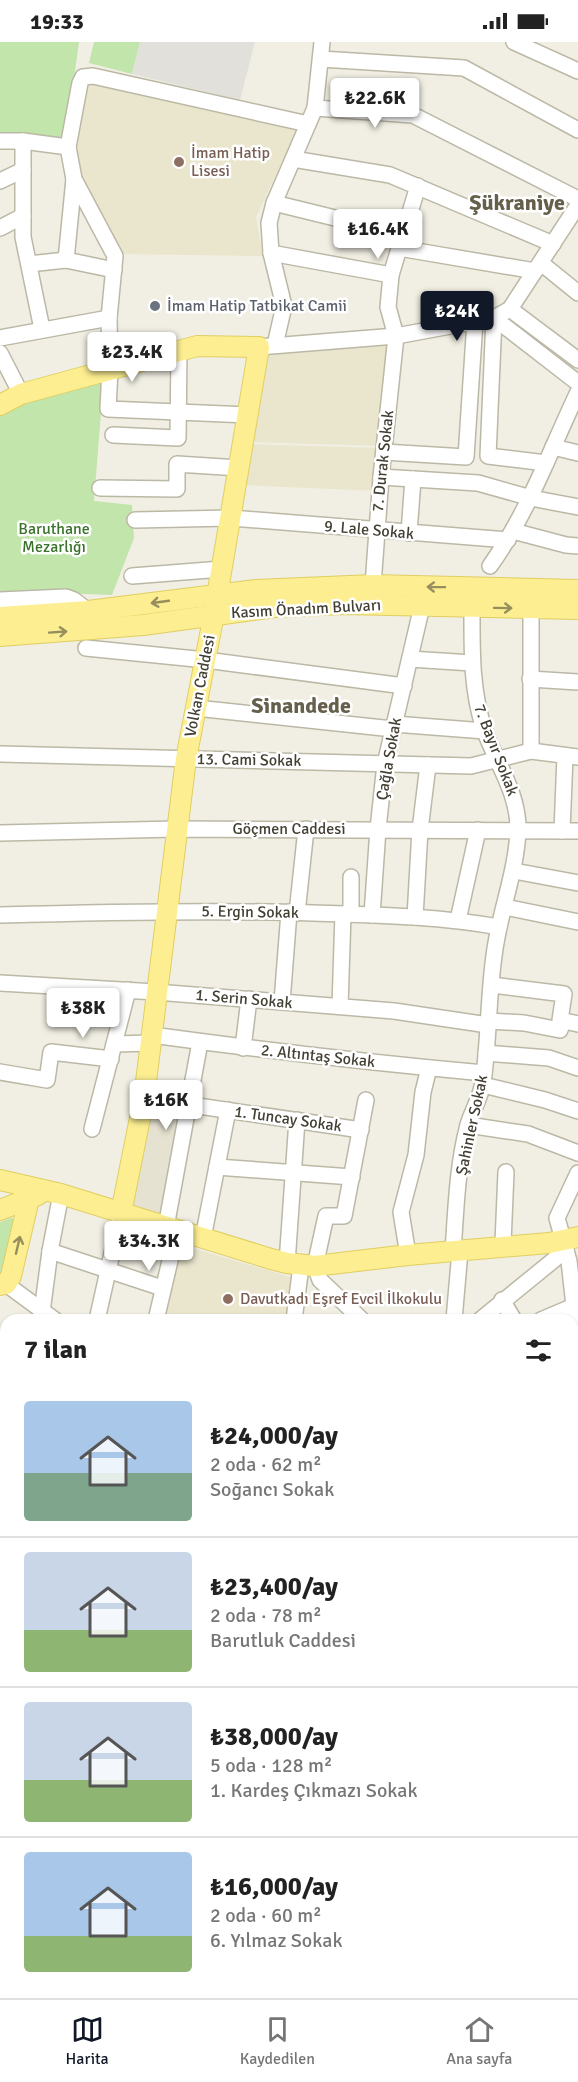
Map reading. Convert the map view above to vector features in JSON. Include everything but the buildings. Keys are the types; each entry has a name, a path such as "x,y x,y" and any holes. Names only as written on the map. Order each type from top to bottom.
{"main road":[{"path":"0,405 21,394 197,346 267,346"},
{"name":"Volkan Caddesi","path":"121,1213 144,1098 186,759 218,594 248,415 267,346"},
{"name":"Kasım Önadım Bulvarı","path":"0,617 88,611 256,590 373,585 578,590"},
{"name":"Kasım Önadım Bulvarı","path":"0,636 143,625 275,607 343,604 578,609"},
{"path":"0,1210 30,1190"},
{"path":"3,1285 11,1276 30,1190"},
{"path":"0,1198 4,1200 30,1190 121,1213 301,1265 462,1251 569,1237"},
{"path":"462,1251 503,1243 569,1237"}],"street":[{"path":"322,42 315,108 274,203 269,223 271,253 284,306 267,346 396,336 494,318 510,309 553,244 574,222 578,205"},
{"path":"514,42 578,71"},
{"path":"321,59 464,68 578,130"},
{"path":"66,260 74,179 68,147 83,77 93,76 308,124"},
{"path":"315,108 413,115 578,200"},
{"path":"0,141 23,141 68,147"},
{"path":"23,141 24,237 42,329"},
{"path":"293,159 390,175 553,244"},
{"path":"0,181 23,170"},
{"path":"74,179 115,256 109,318 108,409 248,415"},
{"path":"396,336 388,307 391,275 418,186"},
{"path":"274,203 401,242 538,267 578,293"},
{"path":"0,228 24,216"},
{"path":"271,253 391,275"},
{"path":"29,264 66,260 114,270"},
{"path":"510,309 578,360"},
{"path":"0,338 109,318"},
{"path":"494,318 578,383"},
{"path":"494,318 488,456 546,462"},
{"path":"384,452 466,457 475,321"},
{"name":"7. Durak Sokak","path":"373,585 376,530 396,336"},
{"path":"113,435 178,438 179,351"},
{"path":"0,353 21,394"},
{"path":"490,566 511,536 531,498 553,447 573,415 578,392"},
{"path":"553,447 578,453"},
{"path":"100,488 177,489 177,464 239,468"},
{"path":"381,477 478,483 531,498 578,507"},
{"path":"409,533 413,479"},
{"name":"9. Lale Sokak","path":"135,520 231,518 409,533 511,536 578,546"},
{"path":"132,576 222,569"},
{"path":"0,600 66,597 88,611"},
{"name":"Çağla Sokak","path":"372,915 385,764 422,606"},
{"name":"7. Bayır Sokak","path":"472,607 472,663 476,699 485,731 515,801 518,830 514,871 499,927"},
{"path":"531,609 531,751 571,756 562,831"},
{"path":"86,648 206,660 404,686"},
{"path":"410,659 472,663"},
{"path":"531,679 578,682"},
{"path":"196,708 393,726 485,731"},
{"name":"13. Cami Sokak","path":"0,754 471,766 531,751"},
{"path":"415,917 420,830 428,765"},
{"name":"Göçmen Caddesi","path":"0,833 176,829 578,831"},
{"path":"282,1002 306,829"},
{"path":"458,920 478,830"},
{"path":"514,871 578,883"},
{"path":"340,1006 351,877"},
{"path":"505,907 578,922"},
{"name":"5. Ergin Sokak","path":"0,915 166,910 293,912 458,920 499,927"},
{"name":"Şahinler Sokak","path":"455,1314 462,1251 461,1161 468,1125 483,1079 499,927"},
{"name":"1. Serin Sokak","path":"0,983 340,1006 488,1023 524,1023 560,1030 567,1022"},
{"path":"492,985 564,994 567,1022"},
{"path":"92,1129 116,1044 128,990"},
{"path":"243,1048 249,999"},
{"name":"2. Altıntaş Sokak","path":"116,1044 151,1039 200,1042 429,1068 483,1079 578,1111"},
{"path":"157,1314 187,1104 200,1042"},
{"path":"0,1072 47,1080 51,1052 111,1059"},
{"path":"486,1053 549,1058 578,1068"},
{"path":"408,1255 401,1212 416,1155 423,1092 429,1068"},
{"name":"1. Tuncay Sokak","path":"144,1098 361,1130"},
{"path":"301,1265 326,1216 344,1216 366,1100"},
{"path":"203,1238 228,1110"},
{"path":"295,1314 301,1265 294,1173 297,1120"},
{"path":"468,1125 528,1134 578,1153"},
{"path":"217,1167 352,1177"},
{"path":"503,1243 506,1172"},
{"path":"575,1314 569,1237 557,1218 578,1173"},
{"path":"30,1190 50,1251 48,1314"},
{"path":"98,1314 121,1213"},
{"path":"487,1314 569,1237"},
{"path":"50,1251 162,1288"},
{"path":"301,1265 356,1314"},
{"path":"3,1285 45,1314"},
{"path":"502,1300 510,1314"},
{"path":"555,1314 574,1306"}],"shaded area":[{"path":"140,42 255,42 240,100 132,74"},
{"name":"İmam Hatip Lisesi","path":"85,82 298,128 256,217 263,256 118,254 79,177 74,148"},
{"path":"393,337 382,446 245,442 261,349"},
{"path":"245,444 381,448 378,491 238,485"},
{"path":"151,1102 183,1107 164,1219 130,1208"},
{"name":"Davutkadı Eşref Evcil İlkokulu","path":"179,1244 294,1278 288,1314 162,1314"}],"green space":[{"path":"0,42 79,42 66,137 0,136"},
{"path":"94,42 140,42 132,74 89,63"},
{"name":"Baruthane Mezarlığı","path":"104,375 94,501 132,505 134,538 112,595 57,593 0,596 0,412 23,397"},
{"path":"11,1218 20,1220 0,1279 0,1222"}],"place":[{"name":"İmam Hatip Lisesi","path":"179,162"},
{"name":"İmam Hatip Tatbikat Camii","path":"155,306"},
{"name":"Davutkadı Eşref Evcil İlkokulu","path":"228,1299"}],"district":[{"name":"Şükraniye","path":"517,202"},
{"name":"Sinandede","path":"301,705"}]}
